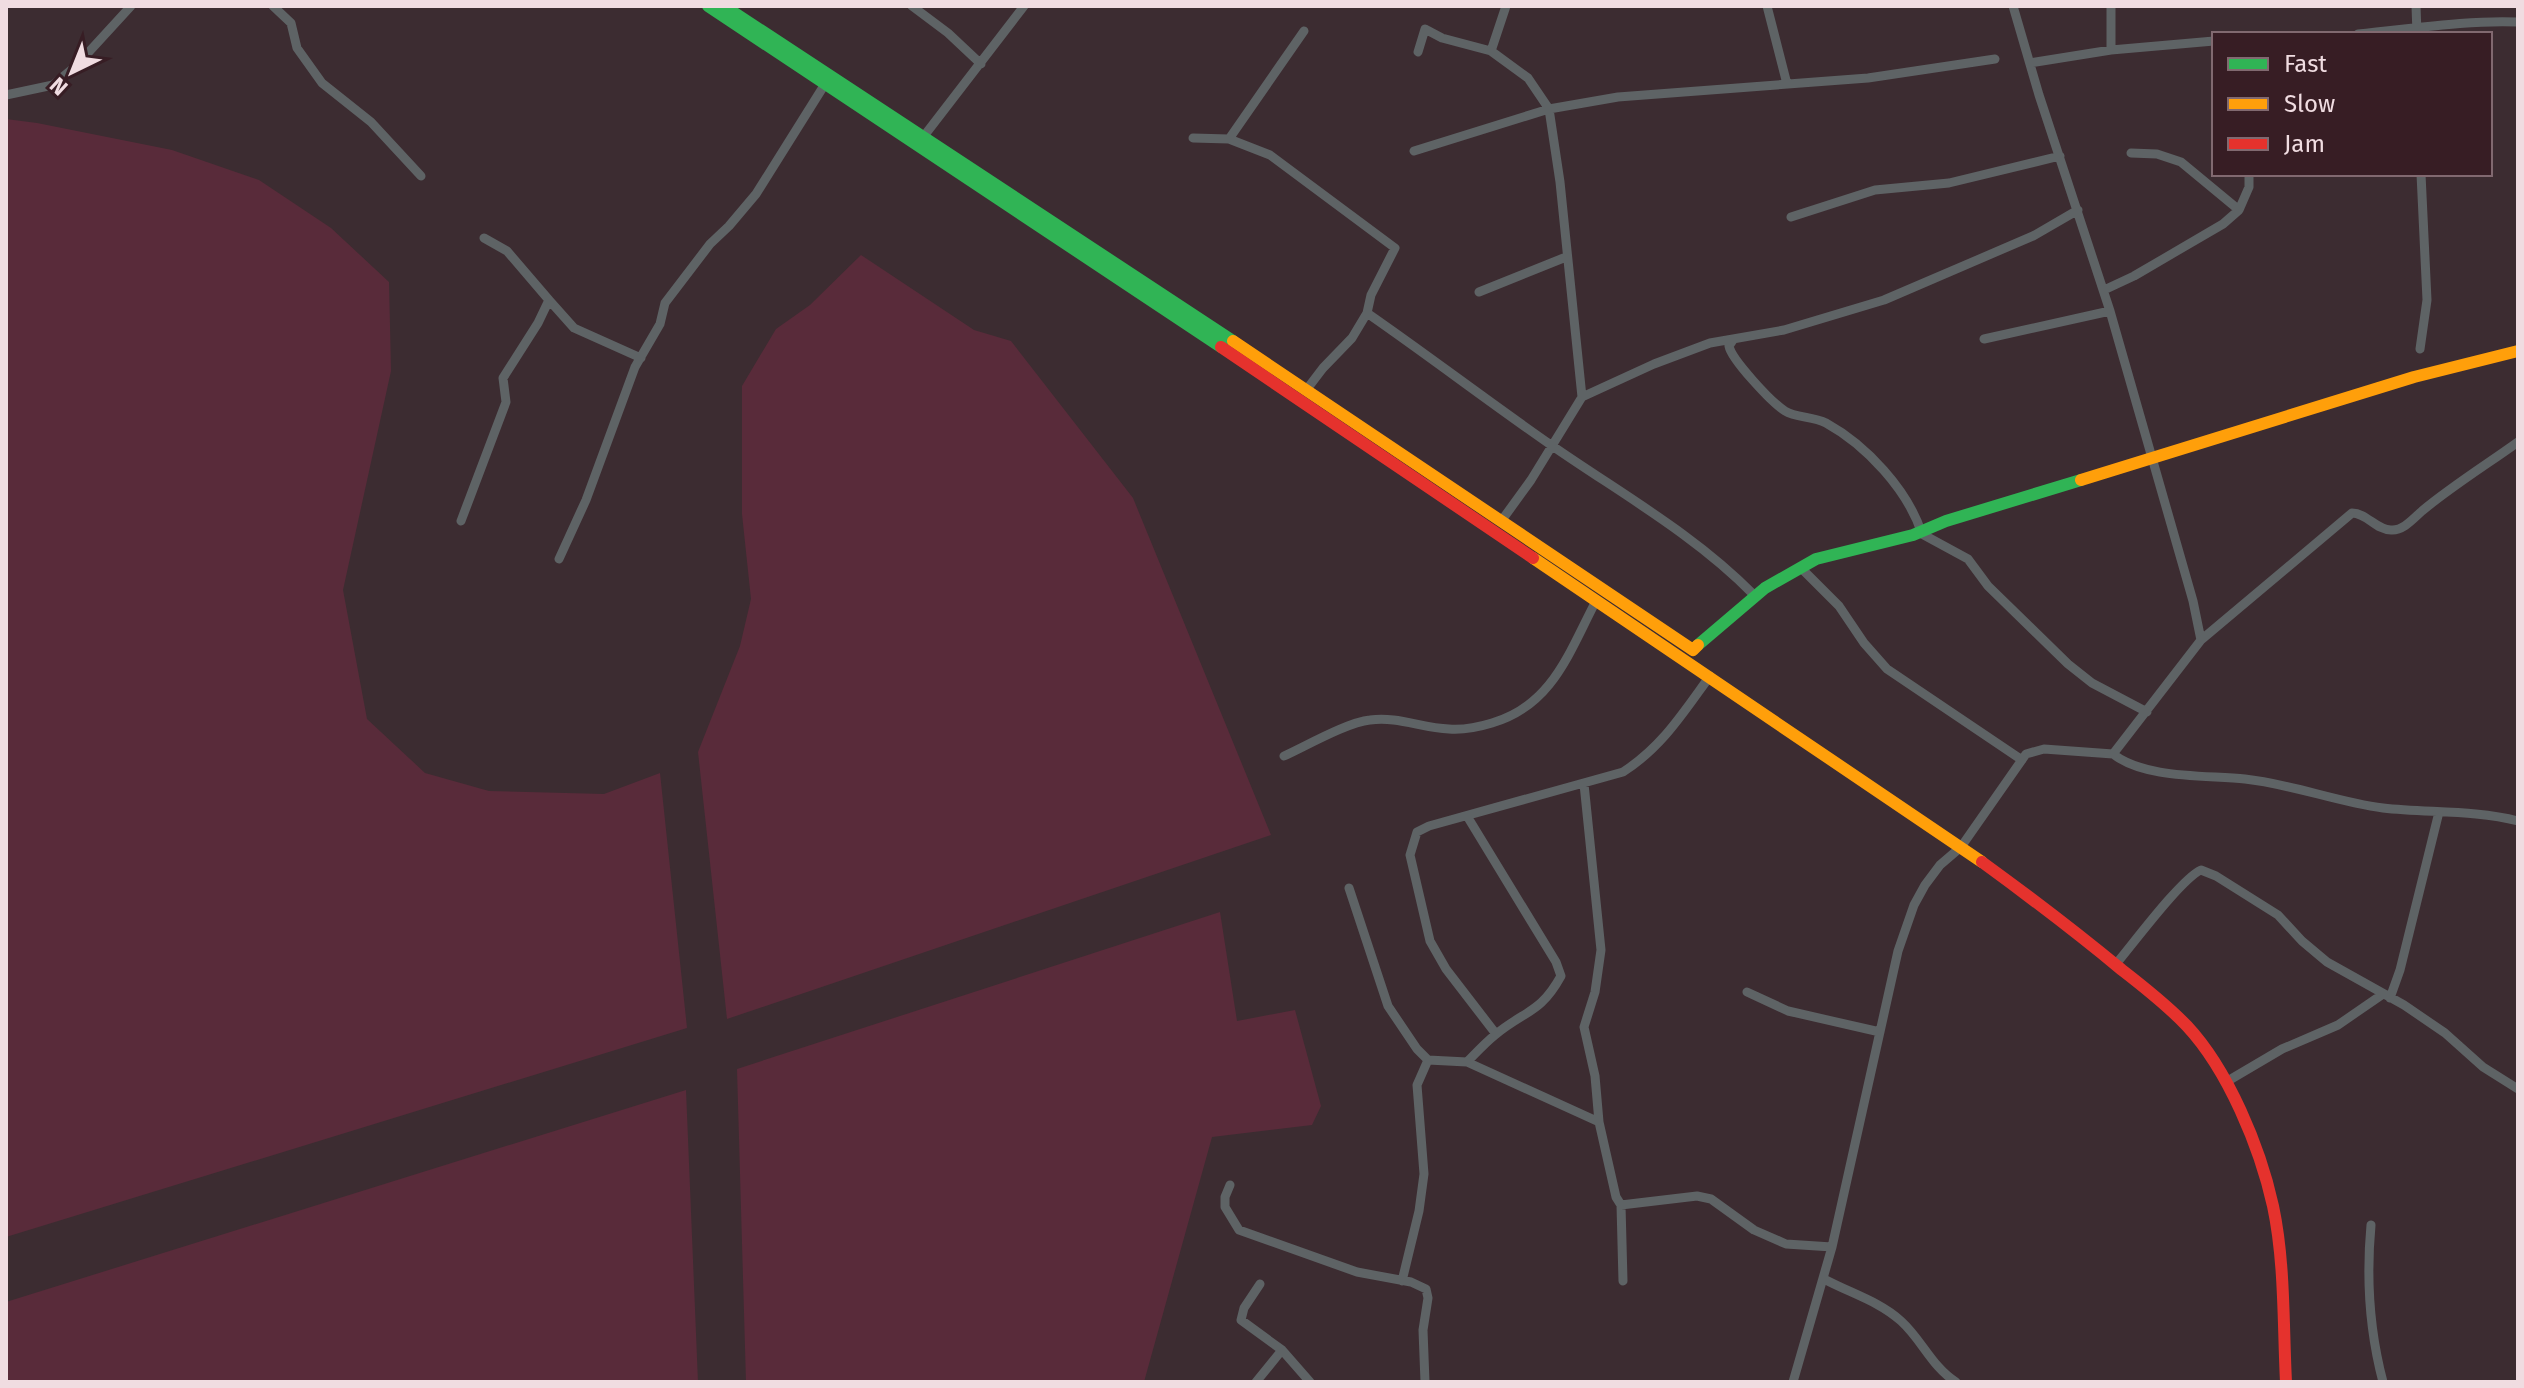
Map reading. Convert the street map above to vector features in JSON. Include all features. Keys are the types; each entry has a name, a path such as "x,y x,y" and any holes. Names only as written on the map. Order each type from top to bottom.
{"main road":[{"path":"708,6 1710,676 1961,847 2057,916 2116,964 2188,1027 2226,1082 2246,1119 2273,1206 2286,1382"},
{"path":"724,6 1307,389 1693,650 1753,594 1817,559 1922,534 1946,521 2414,377 2518,351"}],"street":[{"path":"6,95 53,85 76,66 131,6"},
{"path":"273,6 291,23 297,48 322,83 371,122 421,176"},
{"path":"912,6 948,33 981,64"},
{"path":"924,136 1024,6"},
{"path":"1491,51 1506,6"},
{"path":"1767,6 1787,84"},
{"path":"2013,6 2104,290 2189,586 2201,640"},
{"path":"2111,6 2111,50"},
{"path":"2416,6 2417,30"},
{"path":"2388,32 2492,21 2518,22"},
{"path":"1418,52 1425,29 1442,38 1491,51 1528,78 1549,109 1560,182 1582,397"},
{"path":"1229,139 1304,31"},
{"path":"2030,63 2111,50 2212,41"},
{"path":"1414,151 1549,109 1618,97 1868,78 1995,59"},
{"path":"559,559 586,500 635,367 660,324 665,303 710,244 756,194 825,84"},
{"path":"1193,138 1229,139 1270,155 1395,248 1371,295 1367,313 1352,338 1307,389"},
{"path":"2131,153 2157,154 2181,162 2239,210"},
{"path":"1791,217 1875,190 1949,183 2060,156"},
{"path":"2104,290 2223,224 2239,210 2249,187 2249,176"},
{"path":"2420,349 2427,300 2421,176"},
{"path":"1502,520 1582,397 1654,364 1710,343 1784,330 1884,300 2033,236 2078,210"},
{"path":"484,238 507,251 574,328 641,358"},
{"path":"1479,292 1566,257"},
{"path":"461,521 506,402 503,378 549,300"},
{"path":"1984,339 2110,311"},
{"path":"1367,313 1552,446 1670,524 1725,566 1753,594"},
{"path":"1733,340 1729,346 1730,356 1777,405 1788,413 1813,416 1829,424 1881,466 1917,518 1922,534 1968,559 1988,586 2068,664 2092,683 2147,712"},
{"path":"2113,754 2201,640 2352,513 2360,513 2383,529 2393,531 2518,442"},
{"path":"1801,568 1839,606 1864,643 1887,669 2022,760"},
{"path":"1284,756 1365,720 1388,718 1450,730 1509,718 1536,700 1565,665 1596,601"},
{"path":"1496,1034 1446,969 1430,941 1410,855 1417,832 1623,772 1647,757 1667,736 1710,676"},
{"path":"1793,1382 1824,1279 1898,951 1914,905 1940,865 1961,847 2026,754 2044,749 2113,754 2123,762 2153,770 2247,779 2382,808 2497,816 2518,821"},
{"path":"1584,784 1601,950 1595,992 1584,1027 1595,1076 1599,1122 1616,1197 1621,1205 1623,1281"},
{"path":"2226,1082 2282,1049 2338,1025 2386,996 2400,970 2439,812"},
{"path":"1467,816 1556,962 1561,976 1550,996 1538,1008 1496,1034 1467,1062"},
{"path":"2116,964 2194,873 2201,870 2278,915 2327,962 2445,1033 2483,1067 2518,1089"},
{"path":"1349,888 1388,1006 1428,1060 1467,1062 1599,1122"},
{"path":"1747,992 1788,1011 1880,1032"},
{"path":"1402,1281 1423,1186 1417,1085 1428,1060"},
{"path":"1230,1185 1225,1207 1239,1230 1357,1272 1426,1289 1428,1298 1423,1330 1425,1382"},
{"path":"1621,1205 1697,1196 1711,1199 1754,1230 1786,1244 1832,1247"},
{"path":"2371,1225 2368,1300 2383,1382"},
{"path":"1824,1279 1888,1310 1921,1340 1937,1368 1956,1382"},
{"path":"1260,1284 1244,1308 1241,1320 1282,1350 1310,1382"},
{"path":"1256,1382 1282,1350"}],"shaded area":[{"path":"6,119 172,150 259,180 331,228 389,282 391,371 343,590 367,719 425,773 489,791 604,794 660,773 687,1028 6,1237"},
{"path":"861,255 974,330 1011,341 1133,498 1271,835 727,1019 698,752 740,646 751,599 742,514 742,386 776,329 810,305"},
{"path":"1220,912 1237,1021 1295,1010 1321,1106 1312,1125 1212,1137 1144,1382 746,1382 737,1069"},
{"path":"686,1090 698,1382 6,1382 6,1302"}],"traffic: fast":[{"path":"708,6 1221,347"},
{"path":"724,6 1233,341"},
{"path":"1698,645 1765,588 1816,559 1913,535 1946,521 2081,480"}],"traffic: slow":[{"path":"1233,341 1693,650 1698,645"},
{"path":"2081,480 2414,377 2518,351"},
{"path":"1533,558 1982,862"}],"traffic: jam":[{"path":"1221,347 1533,558"},
{"path":"1982,862 2163,1004 2187,1026 2216,1064 2251,1135 2273,1206 2282,1271 2286,1382"}]}
